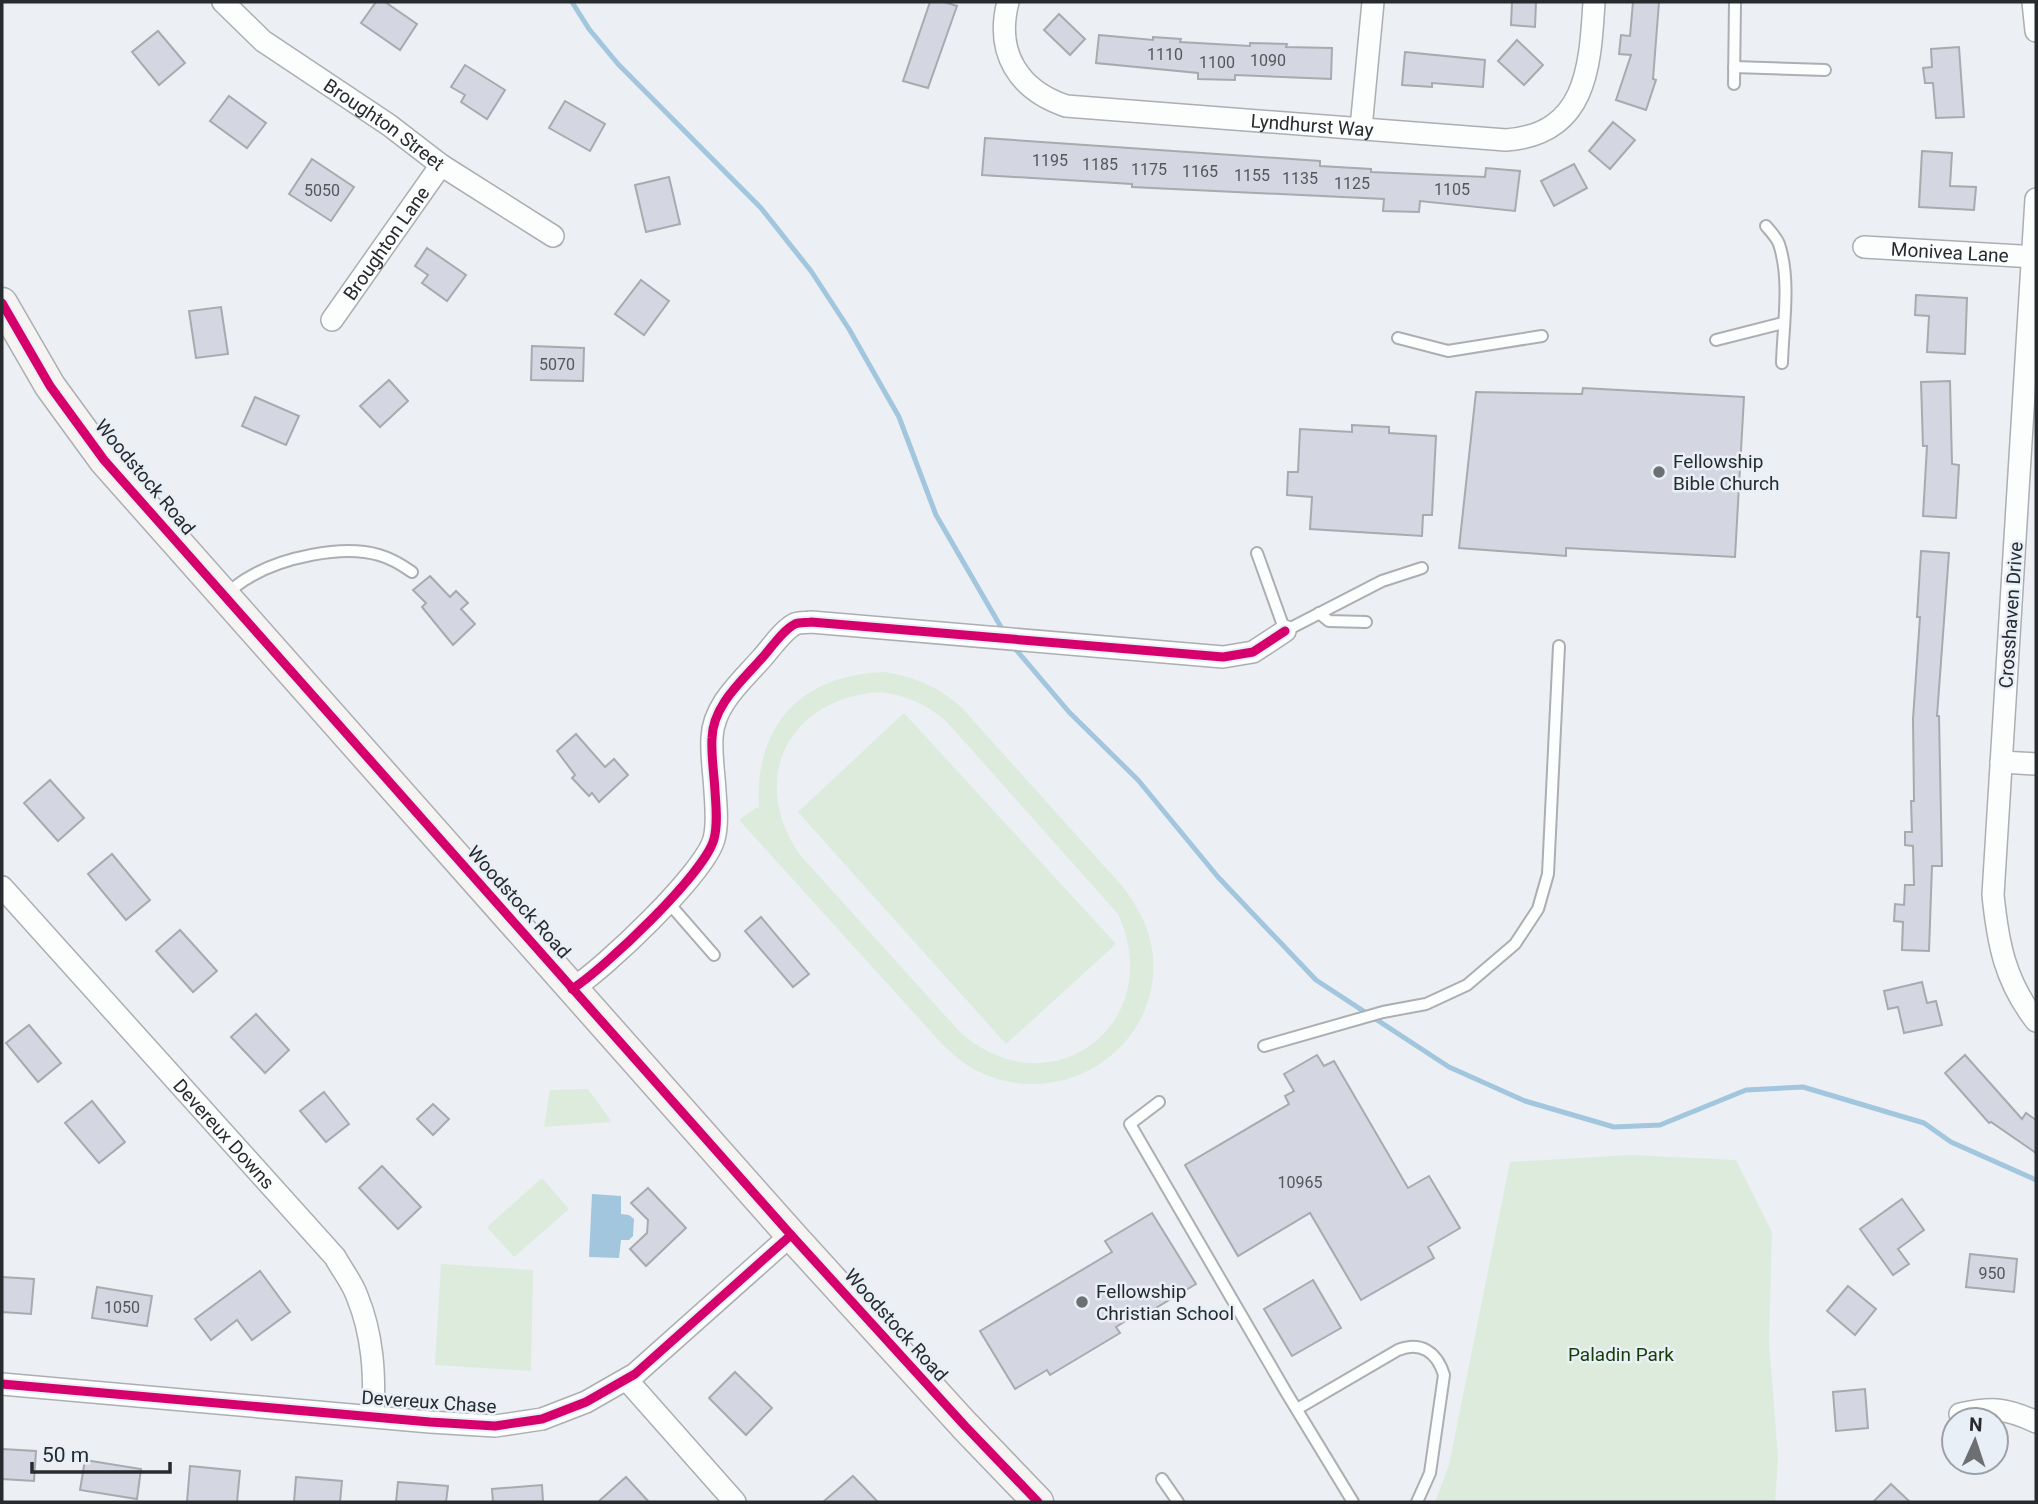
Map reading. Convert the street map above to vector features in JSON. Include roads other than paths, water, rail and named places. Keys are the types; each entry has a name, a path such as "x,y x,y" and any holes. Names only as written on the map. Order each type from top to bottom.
{"street":[{"name":"Broughton Street","path":"223,2 263,41 389,125 441,165 553,236"},
{"name":"Lyndhurst Way","path":"1008,2 1004,28 1011,61 1022,79 1035,92 1066,106 1506,140 1525,138 1553,125 1565,117 1573,106 1586,75 1594,2"},
{"path":"1361,128 1373,2"},
{"path":"2033,2 2036,31"},
{"name":"Broughton Lane","path":"332,320 441,165"},
{"name":"Crosshaven Drive","path":"2036,199 2035,257 1993,895 1998,943 2009,976 2036,1021"},
{"name":"Monivea Lane","path":"1864,247 2035,257"},
{"name":"Woodstock Road","path":"2,303 50,386 104,460 791,1235 1038,1502"},
{"path":"572,989 605,964 667,901 689,877 714,841 716,822 711,736 717,713 727,696 775,642 795,624 811,622 1223,657 1253,652 1285,631"},
{"path":"2001,762 2036,764"},
{"name":"Devereux Downs","path":"2,887 335,1257 357,1294 370,1335 375,1381 373,1416"},
{"name":"Devereux Chase","path":"2,1384 495,1426 542,1419 586,1402 626,1380 791,1235"},
{"path":"626,1380 735,1502"},
{"path":"2010,1412 2036,1422"}],"lane":[{"path":"1734,84 1735,2"},
{"path":"1734,67 1825,70"},
{"path":"1766,226 1778,242 1783,261 1785,285 1782,363"},
{"path":"1716,340 1783,323"},
{"path":"1398,338 1448,351 1542,336"},
{"path":"1256,553 1285,631 1382,581 1422,568"},
{"path":"224,596 247,578 263,570 316,554 377,554 412,572"},
{"path":"1319,613 1329,621 1366,622"},
{"path":"1264,1046 1383,1012 1426,1004 1467,985 1515,944 1538,909 1548,874 1559,646"},
{"path":"667,901 714,956"},
{"path":"1159,1102 1130,1124 1353,1502"},
{"path":"1297,1409 1398,1350 1418,1346 1429,1350 1440,1363 1444,1375 1430,1473 1417,1502"},
{"path":"1162,1479 1178,1502"}],"water":[{"path":"592,1194 621,1196 621,1214 634,1219 633,1236 629,1240 621,1240 619,1258 589,1257"}],"waterway":[{"path":"572,2 589,29 618,64 761,208 811,271 849,329 899,417 936,515 1005,634"},
{"path":"1012,645 1069,712 1138,780 1218,877 1316,980 1449,1067 1525,1101 1614,1127 1660,1125 1746,1090 1803,1087 1924,1123 1951,1142 2036,1180"}],"place":[{"name":"Fellowship Bible Church","path":"1659,472"},
{"name":"Fellowship Christian School","path":"1082,1302"}],"park label":[{"name":"Paladin Park","path":"1621,1354"}]}
